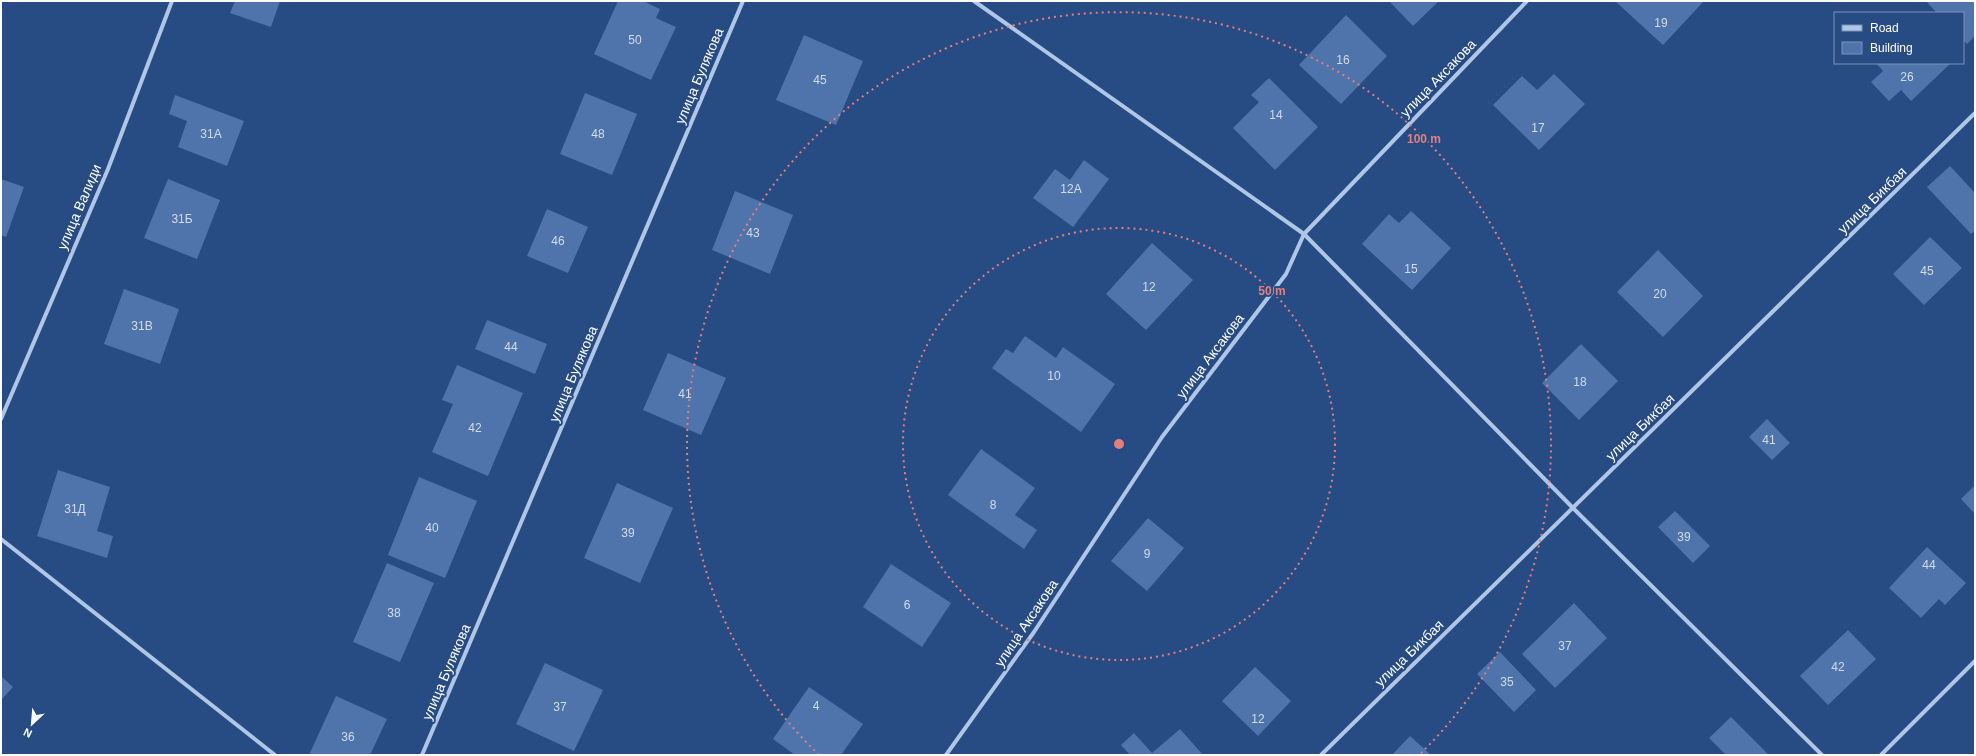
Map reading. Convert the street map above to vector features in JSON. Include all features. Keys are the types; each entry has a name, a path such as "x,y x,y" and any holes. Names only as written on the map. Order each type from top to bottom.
{"street":[{"name":"улица Валиди","path":"1,418 108,169 172,1"},
{"name":"улица Булякова","path":"422,755 743,1"},
{"path":"974,1 1304,234 1573,508 1822,755"},
{"name":"улица Аксакова","path":"946,755 1034,632 1162,438 1286,274 1304,234 1527,1"},
{"name":"улица Бикбая","path":"1321,755 1975,113"},
{"path":"1,539 275,755"},
{"path":"1881,755 1975,661"}],"building":[{"path":"235,1 280,1 271,27 230,13"},
{"path":"618,1 643,1 660,9 656,18 676,27 651,80 594,54"},
{"path":"1389,1 1439,1 1413,26"},
{"path":"1615,1 1704,1 1663,45"},
{"path":"1926,1 1973,1 1975,3 1975,36 1967,44 1964,41 1964,12 1936,12"},
{"path":"1346,15 1387,56 1341,104 1299,65"},
{"path":"804,35 863,61 836,125 776,100"},
{"path":"1877,64 1950,64 1911,101 1901,90 1889,101 1871,82 1883,71"},
{"path":"1554,74 1585,104 1539,150 1493,105 1522,76 1537,90"},
{"path":"1269,78 1318,127 1275,170 1233,128 1259,102 1251,95"},
{"path":"585,93 637,114 612,175 560,154"},
{"path":"175,95 244,121 227,166 178,147 187,121 169,114"},
{"path":"1084,160 1109,179 1073,227 1033,198 1055,169 1070,180"},
{"path":"1950,166 1975,193 1975,231 1971,234 1927,187"},
{"path":"1,179 24,187 6,237 1,235"},
{"path":"168,179 220,200 197,259 144,238"},
{"path":"735,191 793,215 770,274 712,250"},
{"path":"547,209 588,227 568,273 527,256"},
{"path":"1411,211 1451,248 1412,290 1362,244 1389,214 1399,223"},
{"path":"1930,237 1962,268 1924,305 1893,274"},
{"path":"1152,243 1193,280 1146,330 1106,294"},
{"path":"1658,250 1703,296 1663,337 1617,292"},
{"path":"124,289 179,309 160,364 104,344"},
{"path":"487,320 547,344 535,374 475,349"},
{"path":"1025,336 1056,358 1063,347 1115,384 1081,432 992,368 1006,349 1013,353"},
{"path":"1581,344 1618,381 1579,420 1542,383"},
{"path":"668,353 726,378 701,435 643,410"},
{"path":"457,365 523,393 488,476 432,452 453,404 442,400"},
{"path":"1767,419 1790,443 1772,460 1749,437"},
{"path":"981,449 1035,488 1015,515 1037,530 1024,549 948,495"},
{"path":"58,470 110,487 97,531 113,536 107,558 37,536"},
{"path":"419,477 477,501 445,578 388,555"},
{"path":"617,483 673,508 640,583 584,558"},
{"path":"1975,485 1975,514 1961,499"},
{"path":"1675,511 1710,546 1693,563 1658,527"},
{"path":"1148,518 1184,548 1147,591 1111,561"},
{"path":"1927,547 1966,583 1945,605 1939,599 1921,618 1889,588"},
{"path":"387,563 434,583 400,662 353,642"},
{"path":"891,564 951,603 922,647 863,607"},
{"path":"1574,603 1607,638 1555,688 1522,654"},
{"path":"1848,630 1876,659 1828,705 1800,676"},
{"path":"1500,652 1536,690 1514,712 1477,674"},
{"path":"545,663 603,690 574,751 516,724"},
{"path":"1255,667 1291,701 1258,736 1222,701"},
{"path":"1,676 13,687 1,700"},
{"path":"809,687 863,724 841,755 795,755 773,739"},
{"path":"336,696 387,719 370,755 309,755"},
{"path":"1731,717 1769,755 1726,755 1709,738"},
{"path":"1180,729 1203,755 1130,755 1121,745 1134,733 1152,753"},
{"path":"1410,736 1431,755 1392,755"}]}
